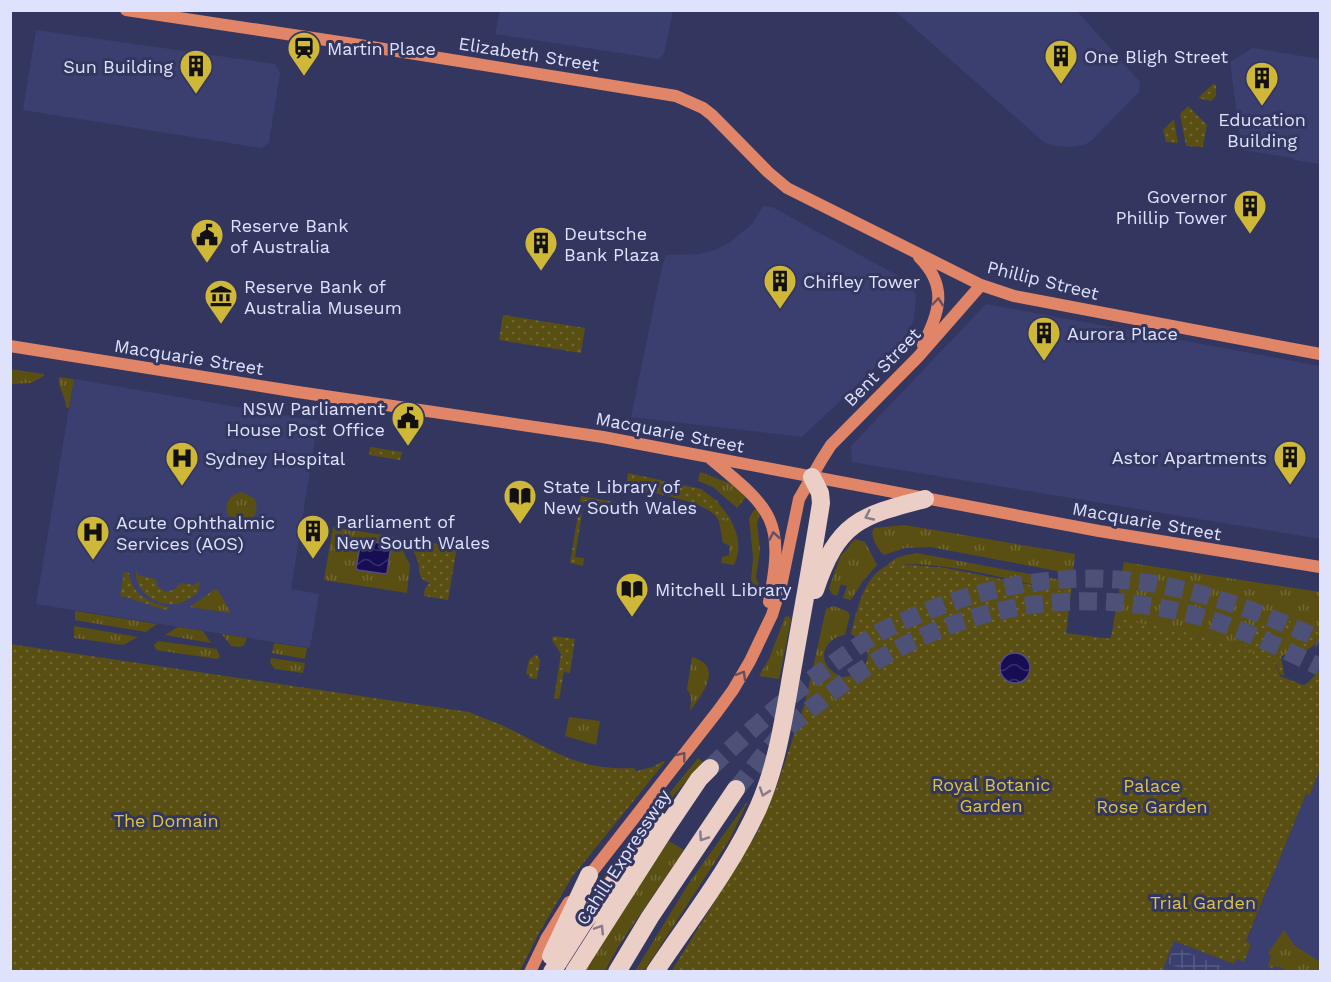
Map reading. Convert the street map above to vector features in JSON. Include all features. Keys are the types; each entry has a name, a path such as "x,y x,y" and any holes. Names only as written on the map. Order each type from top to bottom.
{"highway":[{"path":"655,972 715,882 760,803 780,736 821,503 820,493 812,477"},
{"path":"794,657 822,571 830,553 844,532 866,516 925,499"},
{"name":"Cahill Expressway","path":"574,972 705,773 645,838 585,922"},
{"path":"617,972 650,917 736,789"},
{"path":"543,972 589,875"},
{"path":"552,972 585,922"},
{"path":"559,972 585,922"}],"street":[{"name":"Elizabeth Street","path":"126,10 676,96 712,114 779,182"},
{"name":"Phillip Street","path":"779,182 796,193 981,285 1021,297 1320,354"},
{"path":"912,251 930,271 936,282 939,296 933,323 918,357"},
{"name":"Bent Street","path":"763,635 778,595 799,499 831,445 918,357 981,285"},
{"name":"Macquarie Street","path":"10,346 603,437 1099,531 1320,567"},
{"path":"530,972 558,919 589,875 733,690 763,635 776,560 772,526 768,514 758,500 709,458"}],"shaded area":[{"path":"500,10 673,11 664,54 659,59 495,34"},
{"name":"One Bligh Street","path":"895,11 1077,11 1140,82 1139,92 1090,142 1070,147 1045,143"},
{"path":"36,30 275,64 280,73 269,143 261,148 23,110"},
{"name":"Education Building","path":"1253,48 1320,59 1320,164 1242,150 1230,62"},
{"name":"Chifley Tower","path":"763,206 772,207 904,279 916,295 914,320 903,341 802,437 631,417 666,255 699,254 729,243 752,224"},
{"path":"986,304 1320,366 1320,539 852,462 851,446"},
{"name":"Sydney Hospital","path":"74,379 318,421 291,589 319,594 310,648 36,604"},
{"path":"1320,769 1320,971 1170,972 1163,969 1174,941 1234,964 1237,959 1244,961 1251,944 1246,942 1306,794 1310,795"},
{"path":"1174,947 1232,971 1189,971 1167,963"}],"green space":[{"path":"1213,84 1216,85 1216,96 1211,101 1198,98"},
{"path":"1188,106 1207,125 1203,147 1186,146 1180,114"},
{"path":"1174,119 1178,143 1166,142 1163,130"},
{"path":"503,315 585,328 581,353 499,340"},
{"path":"10,369 44,374 44,376 31,383 11,384"},
{"path":"59,377 74,379 69,408 66,407"},
{"path":"370,447 402,452 400,460 369,455"},
{"path":"700,472 729,483 747,496 737,508 713,487 698,481"},
{"path":"628,473 701,489 717,501 729,517 719,521 704,508 691,503 626,487"},
{"path":"241,492 254,498 256,511 250,520 241,523 231,519 228,515 227,503 232,496"},
{"path":"581,496 637,506 637,510 584,501 575,557 584,558 583,566 570,563"},
{"path":"759,508 757,524 760,550 756,577 758,583 763,585 762,589 755,587 751,581 753,557 749,518 754,510"},
{"path":"729,517 738,541 738,553 734,565 721,563 722,557 729,555 729,545 723,543 719,521"},
{"path":"905,525 1075,554 1073,574 930,547 905,548 884,555 875,542 872,532 874,528"},
{"path":"333,527 401,538 402,549 410,565 407,593 324,580"},
{"path":"855,539 865,542 877,565 851,600 843,598 847,586 841,584 837,596 832,594 829,588 840,557"},
{"path":"411,540 457,547 448,600 424,596 425,588 430,583 421,576"},
{"path":"917,553 1072,582 1071,593 956,568 933,565 888,565 897,558"},
{"path":"1124,562 1320,592 1320,634 1274,661 1280,676 1104,638 1111,638"},
{"name":"Royal Botanic Garden","path":"888,565 946,568 1071,593 1066,633 1111,639 1115,618 1198,635 1274,661 1280,676 1303,685 1308,683 1320,669 1320,769 1310,795 1306,794 1246,941 1251,944 1244,962 1237,959 1234,964 1174,941 1163,969 1170,971 671,972 757,833 777,785 805,703 837,707 841,677 851,676 864,667 867,660 865,646 851,634 862,595 867,586 879,570"},
{"path":"136,570 138,575 155,579 158,587 166,592 175,589 180,583 194,585 200,581 198,593 179,603 168,604 154,600 143,591 136,578"},
{"path":"124,572 129,573 134,587 143,597 169,607 168,610 120,596"},
{"path":"215,589 218,590 231,613 190,607"},
{"path":"833,606 847,611 850,615 845,635 831,641 824,654 827,666 841,677 837,707 805,703 826,609"},
{"path":"75,611 157,624 146,632 75,620"},
{"path":"789,616 791,620 779,679 759,676 769,659 785,617"},
{"path":"1281,621 1311,628 1320,634 1320,641 1297,657"},
{"path":"1264,623 1276,640 1284,676 1280,674 1274,659 1244,648 1255,630"},
{"path":"74,626 138,637 123,645 74,638"},
{"path":"178,627 203,631 211,643 165,635"},
{"path":"222,634 247,638 244,645 240,647 231,646"},
{"path":"553,636 575,639 570,673 564,672 559,699 554,698 561,654 552,640"},
{"path":"158,641 217,649 220,657 217,659 156,650 154,645"},
{"path":"274,643 307,648 305,659 272,653"},
{"name":"The Domain","path":"10,644 469,712 568,758 598,766 634,768 636,771 665,762 572,877 520,971 11,971"},
{"path":"536,654 540,660 537,679 529,678 526,674 529,660"},
{"path":"692,657 702,661 709,674 705,689 690,711 691,697 687,689"},
{"path":"271,658 305,663 303,673 275,669 270,663"},
{"path":"569,717 600,721 596,745 565,736"},
{"path":"698,758 703,762 581,911 626,846"},
{"path":"749,799 730,839 644,971 635,971 689,883"},
{"path":"669,841 684,850 618,947 605,971 583,972 631,894"},
{"path":"1284,930 1294,945 1320,962 1320,971 1285,971 1283,968 1268,967 1271,956 1268,953"}],"water":[{"path":"363,539 391,546 387,573 356,568"},
{"path":"1015,653 1026,657 1030,668 1026,679 1015,683 1004,679 1000,668 1004,657"}],"tunnel":[{"path":"710,768 792,696 835,662 880,632 946,604 1014,586 1084,579 1154,584 1222,600 1320,639"},
{"path":"736,789 790,726 861,671 903,646 947,626 993,612 1039,604 1087,601 1136,604 1186,613 1221,623 1320,667"}],"place":[{"name":"Martin Place","path":"304,77"},
{"name":"One Bligh Street","path":"1061,85"},
{"name":"Sun Building","path":"196,95"},
{"name":"Education Building","path":"1262,107"},
{"name":"Governor Phillip Tower","path":"1250,235"},
{"name":"Reserve Bank of Australia","path":"207,264"},
{"name":"Deutsche Bank Plaza","path":"541,272"},
{"name":"Chifley Tower","path":"780,310"},
{"name":"Reserve Bank of Australia Museum","path":"221,325"},
{"name":"Aurora Place","path":"1044,362"},
{"name":"NSW Parliament House Post Office","path":"408,447"},
{"name":"Astor Apartments","path":"1290,486"},
{"name":"Sydney Hospital","path":"182,487"},
{"name":"State Library of New South Wales","path":"520,525"},
{"name":"Parliament of New South Wales","path":"313,560"},
{"name":"Acute Ophthalmic Services (AOS)","path":"93,561"},
{"name":"Mitchell Library","path":"632,618"}],"park label":[{"name":"Palace Rose Garden","path":"1152,795"},
{"name":"Trial Garden","path":"1203,902"}]}
